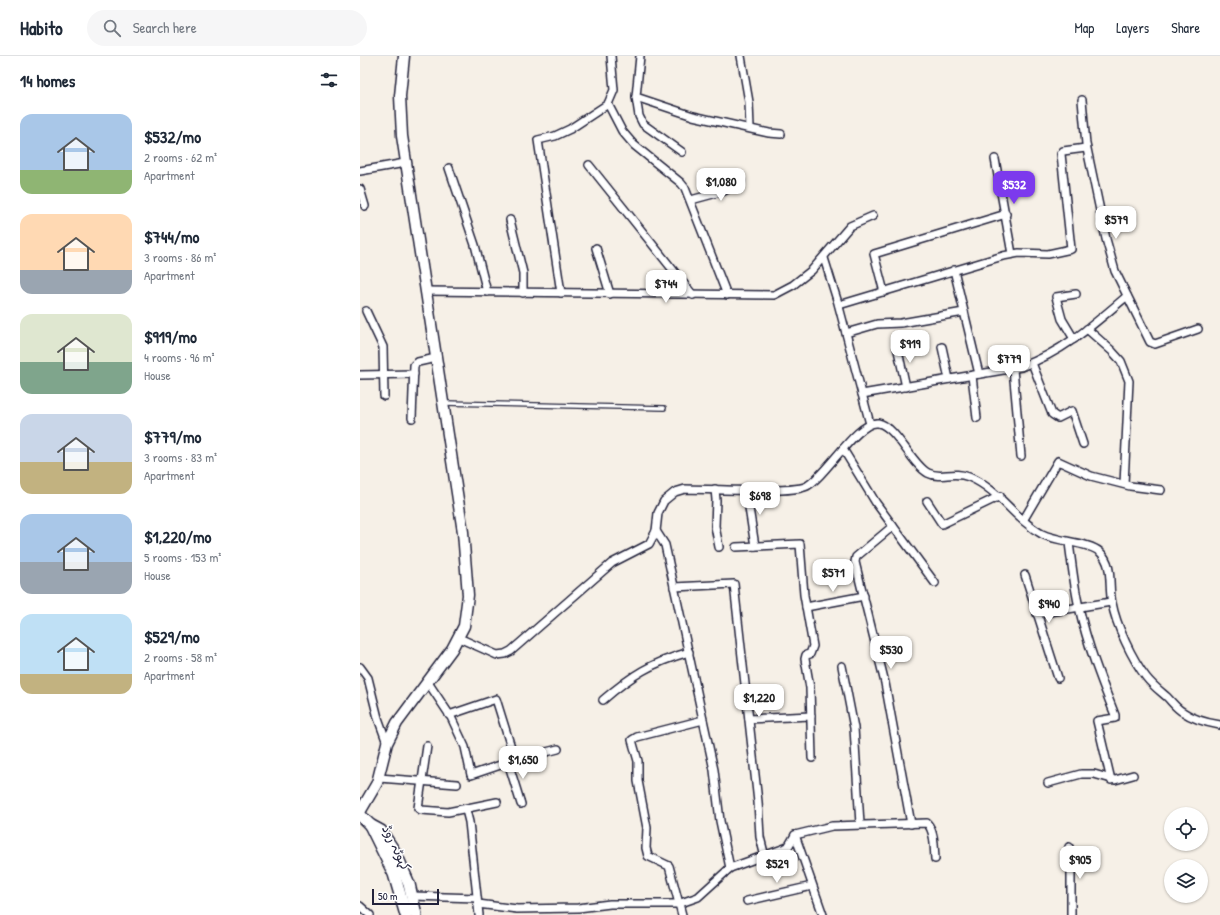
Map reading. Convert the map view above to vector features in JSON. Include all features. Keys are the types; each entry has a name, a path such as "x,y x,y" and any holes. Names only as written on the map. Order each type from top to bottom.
{"main road":[{"path":"370,825 360,813 379,778 387,743 402,713 459,638 468,611 463,532 405,163 400,115 404,56"},
{"name":"کہوٹہ روڈ","path":"370,825 381,831 394,850 404,870 416,915"},
{"name":"کہوٹہ روڈ","path":"370,825 394,874 406,915"}],"street":[{"path":"561,293 538,140 555,136 570,130 608,104 614,90 611,56"},
{"path":"640,56 636,97 642,124 682,152"},
{"path":"741,56 749,102 750,128"},
{"path":"636,97 693,116 769,133 781,134"},
{"path":"1082,100 1086,148 1092,182 1115,271 1127,296 1152,344 1198,329"},
{"path":"608,104 622,131 647,157 681,183 691,200 703,236 728,295"},
{"path":"839,306 954,270 1012,254 1048,254 1071,250 1061,154 1063,151 1086,148"},
{"path":"995,159 1012,254"},
{"path":"360,170 405,163"},
{"path":"589,165 693,295"},
{"path":"449,168 475,245 487,292"},
{"path":"691,200 724,191 742,181"},
{"path":"360,189 365,206"},
{"path":"884,292 874,254 1006,214"},
{"path":"425,291 774,295 793,285 812,270 824,258 850,226 873,216"},
{"path":"510,220 523,273 523,293"},
{"path":"596,248 610,294"},
{"path":"824,258 839,306 870,424"},
{"path":"954,270 976,375 977,418"},
{"path":"1074,339 1062,319 1056,298 1076,294"},
{"path":"862,394 1013,369 1032,363 1053,354 1127,296"},
{"path":"366,311 384,347 384,396"},
{"path":"846,333 877,324 901,323 964,312"},
{"path":"1086,329 1112,351 1121,361 1128,381 1124,484"},
{"path":"897,346 906,387"},
{"path":"942,347 950,379"},
{"path":"412,418 414,365 418,362 436,358"},
{"path":"1032,363 1052,414 1058,418 1072,411 1083,444"},
{"path":"1013,369 1021,456"},
{"path":"360,375 414,374"},
{"path":"459,638 497,655 505,654 539,628 612,563 649,544 656,531 658,513 664,501 670,495 685,489 798,490 807,486 825,471 859,432 870,424 880,423 887,428 924,471 936,477 957,473 983,483 1000,496 1041,533 1070,543 1084,545 1099,551 1108,563 1111,602 1118,626 1146,677 1182,712 1199,720 1220,725"},
{"path":"843,449 876,503 919,559 935,583"},
{"path":"1024,519 1058,461 1091,476 1124,484 1161,490"},
{"path":"715,489 715,526 719,547"},
{"path":"746,489 755,546"},
{"path":"927,501 942,524 1000,496"},
{"path":"893,526 856,557 855,562 885,683 911,824"},
{"path":"656,531 664,546 689,652 714,770 720,821 730,868"},
{"path":"1070,543 1079,608 1091,653 1115,715 1115,718 1097,721 1111,780"},
{"path":"736,547 800,544 806,607 813,646 810,654 806,655 805,659 810,688 812,758"},
{"path":"1025,575 1058,678"},
{"path":"674,587 734,584 758,802 760,837 765,856"},
{"path":"806,607 864,596"},
{"path":"1037,614 1111,602"},
{"path":"603,700 625,681 646,667 689,652"},
{"path":"842,666 854,728 860,824"},
{"path":"360,667 368,678 378,718 387,743"},
{"path":"427,681 450,715 465,747 471,775 511,761 558,749"},
{"path":"450,715 496,699 521,804"},
{"path":"749,719 811,716"},
{"path":"682,915 669,866 648,856 646,848 647,828 638,781 638,761 632,740 637,737 703,720"},
{"path":"427,746 418,808 421,810 448,812 466,810 496,802"},
{"path":"1048,783 1076,775 1088,774 1111,780 1133,775"},
{"path":"379,778 457,784"},
{"path":"466,810 479,915"},
{"path":"412,896 478,901 517,910 578,908 610,904 678,904 698,897 730,868 788,847 795,835 832,826 860,824 927,823 930,827 935,859"},
{"path":"795,835 823,915"},
{"path":"1069,847 1071,866 1071,915"},
{"path":"747,901 812,886"},
{"path":"360,906 370,915"}],"lane":[{"path":"443,403 664,408"}]}
